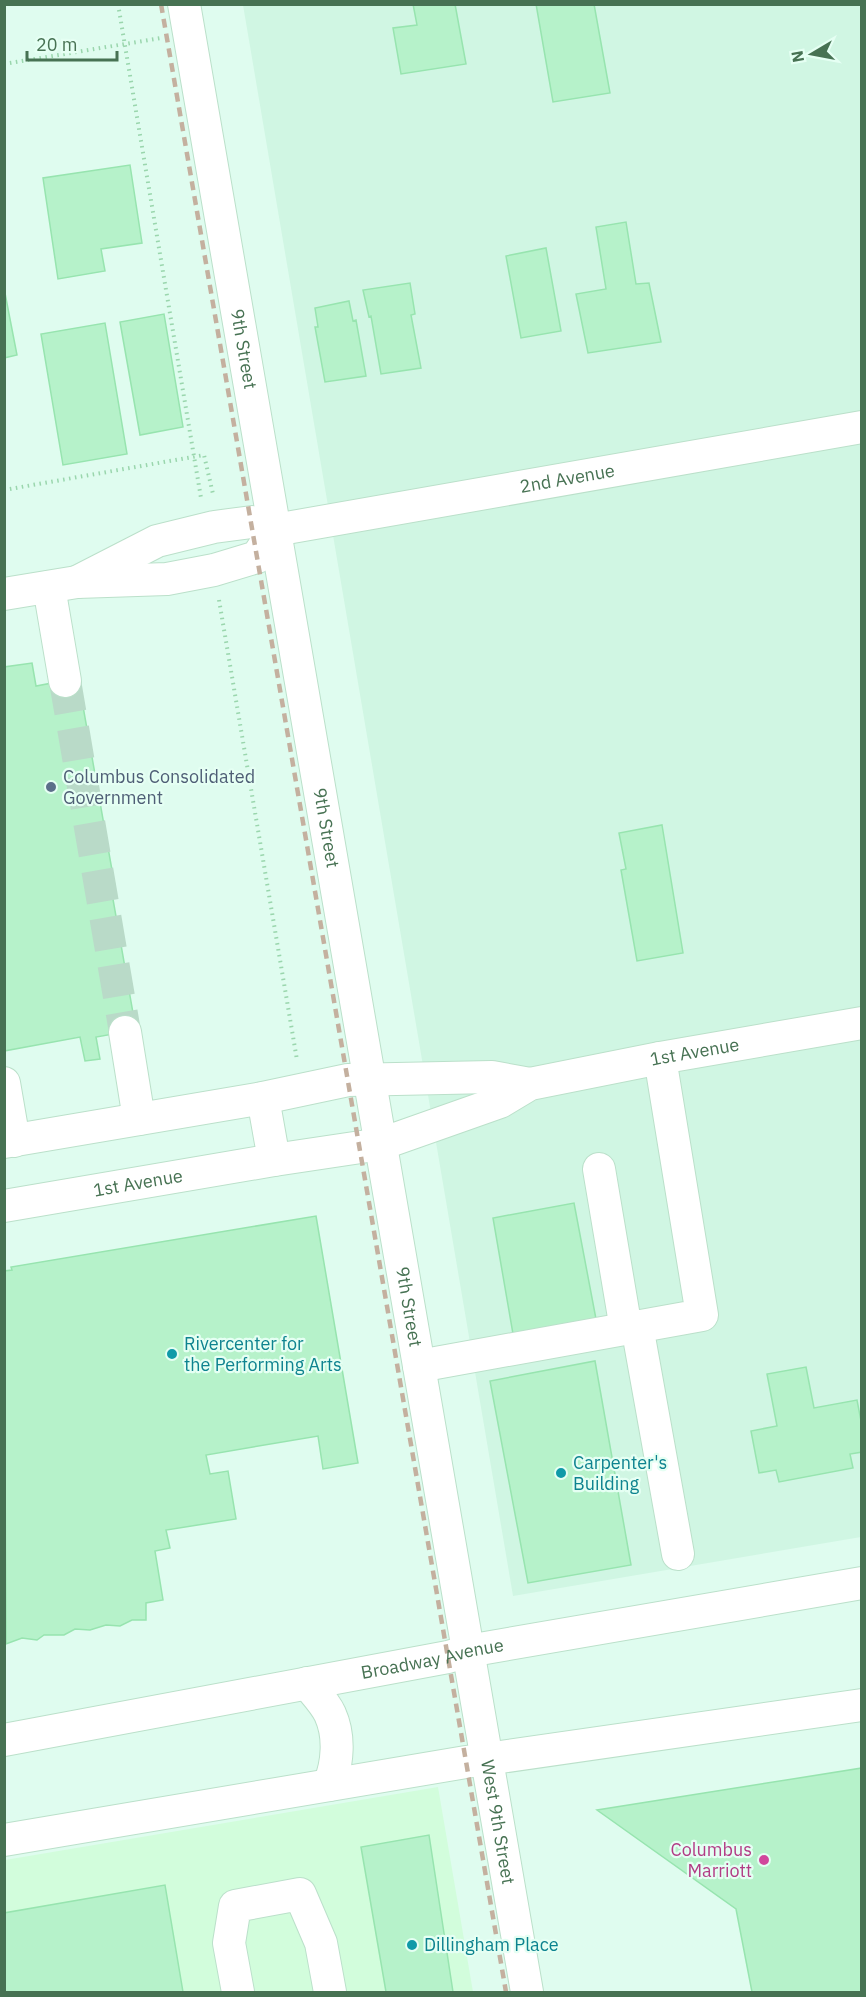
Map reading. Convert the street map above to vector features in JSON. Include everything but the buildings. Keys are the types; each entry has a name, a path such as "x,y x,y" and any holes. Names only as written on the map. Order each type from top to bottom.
{"street":[{"name":"9th Street","path":"187,19 468,1651"},
{"name":"2nd Avenue","path":"63,585 157,541 214,527 252,522 275,530 861,427"},
{"name":"2nd Avenue","path":"4,594 63,585 167,579 219,569 257,557 275,530"},
{"path":"63,585 65,681"},
{"name":"1st Avenue","path":"4,1206 381,1144 500,1102 530,1084 660,1058 861,1023"},
{"path":"125,1032 139,1119"},
{"path":"419,1366 702,1315 660,1058"},
{"name":"1st Avenue","path":"9,1141 263,1098 348,1080 492,1077 530,1084"},
{"path":"4,1083 9,1141"},
{"path":"263,1098 274,1160"},
{"path":"599,1169 678,1554"},
{"name":"Broadway Avenue","path":"4,1740 448,1657 468,1651 861,1583"},
{"name":"West 9th Street","path":"468,1651 527,1992"},
{"path":"307,1683 330,1714 335,1733 337,1749 335,1770 330,1785"},
{"path":"4,1840 487,1759 861,1705"},
{"path":"238,1992 229,1943 235,1906 300,1894 321,1943 330,1992"}],"path":[{"path":"4,64 187,19"},
{"path":"4,490 204,455 213,494 267,485"}],"shaded area":[{"path":"243,5 861,5 861,1537 513,1596"},
{"path":"438,1787 473,1992 5,1992 5,1860"}],"tunnel":[{"path":"65,681 125,1032"}],"railway":[{"path":"161,4 506,1992"}],"place":[{"name":"Columbus Consolidated Government","path":"51,787"},
{"name":"Rivercenter for the Performing Arts","path":"172,1354"},
{"name":"Carpenter's Building","path":"561,1473"},
{"name":"Columbus Marriott","path":"764,1860"},
{"name":"Dillingham Place","path":"412,1945"}]}
